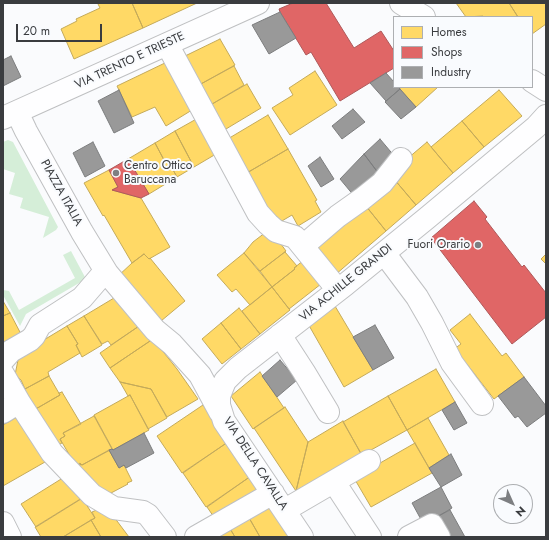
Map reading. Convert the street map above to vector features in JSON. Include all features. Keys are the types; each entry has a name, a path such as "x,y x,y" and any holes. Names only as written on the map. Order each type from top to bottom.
{"street":[{"name":"VIA TRENTO E TRIESTE","path":"10,115 258,3"},
{"path":"401,3 422,16"},
{"path":"167,44 258,213 272,228 295,237 338,290"},
{"path":"533,82 546,90"},
{"name":"PIAZZA ITALIA","path":"10,115 26,131 78,225 107,273 155,330 172,344 200,375 221,414"},
{"name":"VIA ACHILLE GRANDI","path":"226,381 280,335 384,253 536,127 546,116"},
{"path":"303,246 338,216 382,183 401,159"},
{"path":"384,253 417,297 432,322 452,364 482,404"},
{"path":"3,360 11,351 34,336 40,325 82,298 101,276 107,273"},
{"path":"280,335 328,412"},
{"path":"3,374 11,407 92,495 114,508 143,512 148,515 164,537"},
{"path":"200,375 209,379 226,381"},
{"name":"VIA DELLA CAVALLA","path":"226,381 219,405 224,421 302,537"},
{"path":"196,537 279,501 334,482 368,461"},
{"path":"334,482 370,537"},
{"path":"3,523 10,537"},
{"path":"410,537 432,525 439,537"}],"green space":[{"path":"8,140 13,142 58,227 56,230 43,238 49,217 20,208 23,198 9,194 15,173 3,169 3,142"},
{"path":"71,251 86,279 26,314 20,326 3,295 3,290 9,291 19,310 75,278 63,255"}],"building: Homes":[{"path":"132,3 143,28 74,59 61,29 77,21 76,19 100,8 98,4"},
{"path":"132,3 197,3 143,28"},
{"path":"456,3 509,3 517,16 483,16 465,16"},
{"path":"509,3 546,3 546,24 533,33 533,16 517,16"},
{"path":"220,39 235,65 199,85 183,57"},
{"path":"167,62 192,110 166,126 155,107 132,117 117,86"},
{"path":"234,66 244,85 207,107 199,85"},
{"path":"315,71 337,105 290,135 272,108 293,95 289,88"},
{"path":"247,84 261,108 221,132 207,107"},
{"path":"399,88 437,88 416,107"},
{"path":"499,90 522,116 484,147 462,121"},
{"path":"268,115 288,149 245,174 226,140"},
{"path":"200,117 216,154 194,167 175,131"},
{"path":"462,121 484,147 453,173 431,147"},
{"path":"175,131 194,167 177,177 167,159 164,160 155,143"},
{"path":"427,142 453,173 416,205 394,179 407,159"},
{"path":"155,143 164,160 167,159 177,177 149,194 128,159"},
{"path":"288,149 317,200 315,201 321,212 298,226 292,215 275,225 245,174"},
{"path":"109,170 118,187 112,190 141,198 170,247 149,259 144,254 132,263 84,183"},
{"path":"394,179 416,205 386,231 365,205"},
{"path":"366,206 386,231 335,275 314,249"},
{"path":"270,229 286,251 260,271 244,253 253,242"},
{"path":"285,252 297,266 272,287 260,271"},
{"path":"244,253 272,287 250,305 236,289 232,292 217,275"},
{"path":"144,254 149,259 150,258 185,301 155,326 117,277"},
{"path":"546,254 546,264 541,259"},
{"path":"304,260 321,284 289,309 272,287"},
{"path":"272,287 290,310 260,334 242,311"},
{"path":"119,295 142,324 111,345 108,341 102,344 84,316"},
{"path":"3,301 10,313 3,316"},
{"path":"332,301 373,370 344,387 307,322"},
{"path":"239,308 260,334 241,349 221,323"},
{"path":"10,313 22,336 3,347 3,316"},
{"path":"470,314 502,356 506,353 524,377 494,399 454,349 461,344 450,330"},
{"path":"84,316 102,345 82,357 76,345 78,344 67,326"},
{"path":"221,323 241,349 222,364 202,339"},
{"path":"142,324 153,339 110,368 100,353"},
{"path":"67,326 78,344 76,345 80,353 48,372 49,376 25,389 21,380 15,375 19,355"},
{"path":"153,339 198,399 167,417 151,389 120,382 110,368"},
{"path":"436,369 455,402 407,430 388,396"},
{"path":"260,372 284,408 253,429 231,396"},
{"path":"49,376 60,395 34,410 23,390"},
{"path":"120,382 151,389 167,418 148,429 130,395 128,396"},
{"path":"62,392 81,424 63,433 65,436 60,439 62,443 56,446 34,410 60,395 59,393"},
{"path":"130,395 149,430 113,450 94,415"},
{"path":"388,396 407,430 362,455 343,422"},
{"path":"203,405 228,442 182,473 157,436"},
{"path":"285,407 308,442 296,491 254,428"},
{"path":"19,416 45,462 3,486 3,425"},
{"path":"94,416 112,449 82,465 80,463 76,466 60,439 65,436 63,433"},
{"path":"428,418 449,455 429,468 407,430"},
{"path":"343,421 361,454 296,491 308,442"},
{"path":"228,442 251,476 206,507 183,473"},
{"path":"415,443 432,473 371,507 354,478"},
{"path":"109,450 119,468 124,465 132,481 111,493 95,492 79,464 82,465"},
{"path":"66,476 81,499 36,527 21,504"},
{"path":"251,476 261,491 216,520 207,507"},
{"path":"82,498 95,518 63,537 41,537 35,527"},
{"path":"269,504 291,537 260,537 248,516"},
{"path":"99,509 111,513 129,537 101,537 91,520 95,518 92,512"},
{"path":"248,516 260,537 235,537 229,527"},
{"path":"91,520 101,537 63,537"},
{"path":"229,527 235,537 210,537"}],"building: Shops":[{"path":"293,3 326,3 354,48 381,31 393,49 393,69 340,101 311,52 306,55 279,9"},
{"path":"128,159 149,194 141,198 112,190 118,187 109,170"},
{"path":"474,201 487,217 485,219 522,267 524,265 546,293 546,317 512,344 431,238"}],"building: Industry":[{"path":"280,12 296,38 269,54 252,25"},
{"path":"11,56 21,77 3,86 3,60"},
{"path":"386,73 393,81 393,88 400,89 386,101 370,83"},
{"path":"400,89 416,107 401,119 385,102"},
{"path":"119,90 134,123 114,133 98,101"},
{"path":"353,109 365,122 342,139 332,126"},
{"path":"380,139 396,158 379,174 364,154"},
{"path":"93,142 105,166 85,177 73,153"},
{"path":"364,154 379,174 355,197 340,179"},
{"path":"320,157 334,179 321,187 308,166"},
{"path":"375,325 394,358 373,370 353,337"},
{"path":"280,360 297,380 277,397 262,376"},
{"path":"524,377 546,406 546,413 527,427 518,416 515,418 498,396"},
{"path":"455,402 467,423 454,430 442,410"},
{"path":"144,433 154,453 126,468 124,465 119,468 109,450 113,450"},
{"path":"451,454 462,475 441,487 429,468"},
{"path":"441,487 452,508 424,525 412,503"},
{"path":"450,510 465,537 450,537 438,516"}],"place":[{"name":"Centro Ottico Baruccana","path":"116,173"},
{"name":"Fuori Orario","path":"478,245"}]}
